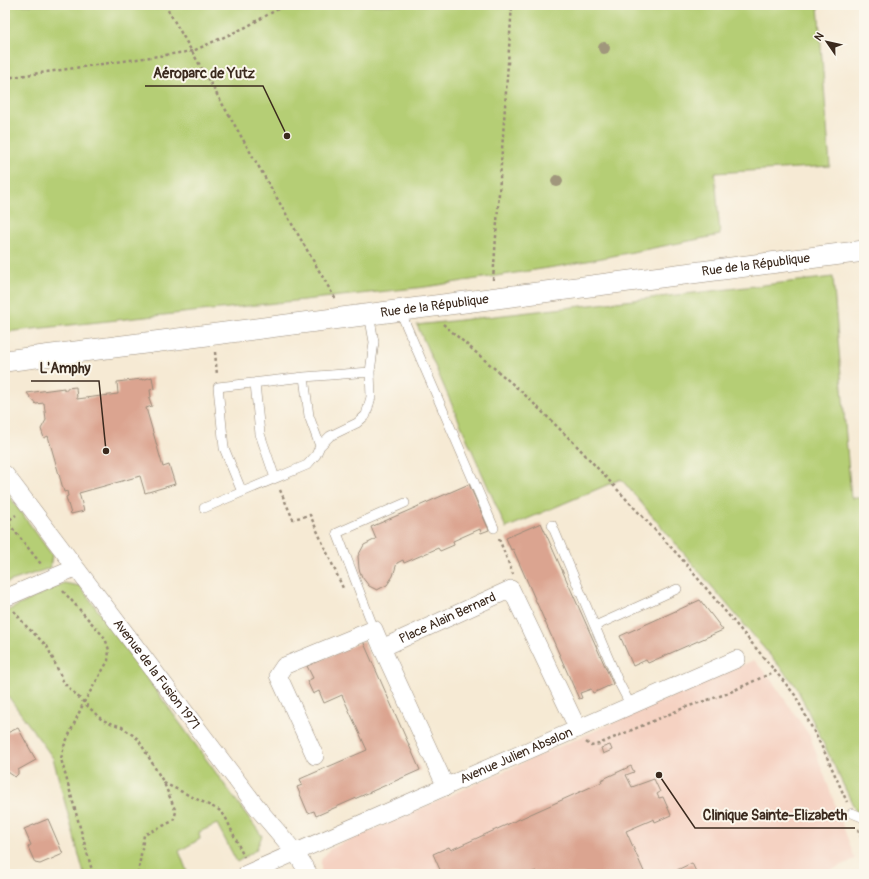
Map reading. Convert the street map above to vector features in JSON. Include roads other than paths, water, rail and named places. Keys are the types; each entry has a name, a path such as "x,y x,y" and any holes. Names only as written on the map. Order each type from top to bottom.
{"street":[{"name":"Rue de la République","path":"5,361 864,251"},
{"name":"Avenue de la Fusion 1971","path":"5,474 255,805 295,852 309,874"},
{"path":"6,597 75,568"},
{"name":"Place Alain Bernard","path":"446,787 382,648 511,590 578,729"},
{"path":"315,756 278,675 284,666 374,629 382,648"},
{"name":"Avenue Julien Absalon","path":"248,873 737,659"}],"lane":[{"path":"400,310 494,528"},
{"path":"204,508 306,465 316,455 320,446 330,436 357,423 366,416 370,397 370,372 374,342 369,314"},
{"path":"242,492 224,448 218,388 304,377 370,372"},
{"path":"304,377 309,416 320,446"},
{"path":"255,383 260,434 275,478"},
{"path":"374,629 337,533 405,503"},
{"path":"552,525 618,681 631,706"},
{"path":"595,626 677,589"},
{"path":"852,812 864,818"}],"place":[{"name":"Aéroparc de Yutz","path":"287,136"},
{"name":"L'Amphy","path":"106,451"},
{"name":"Clinique Sainte-Elizabeth","path":"659,775"}]}
